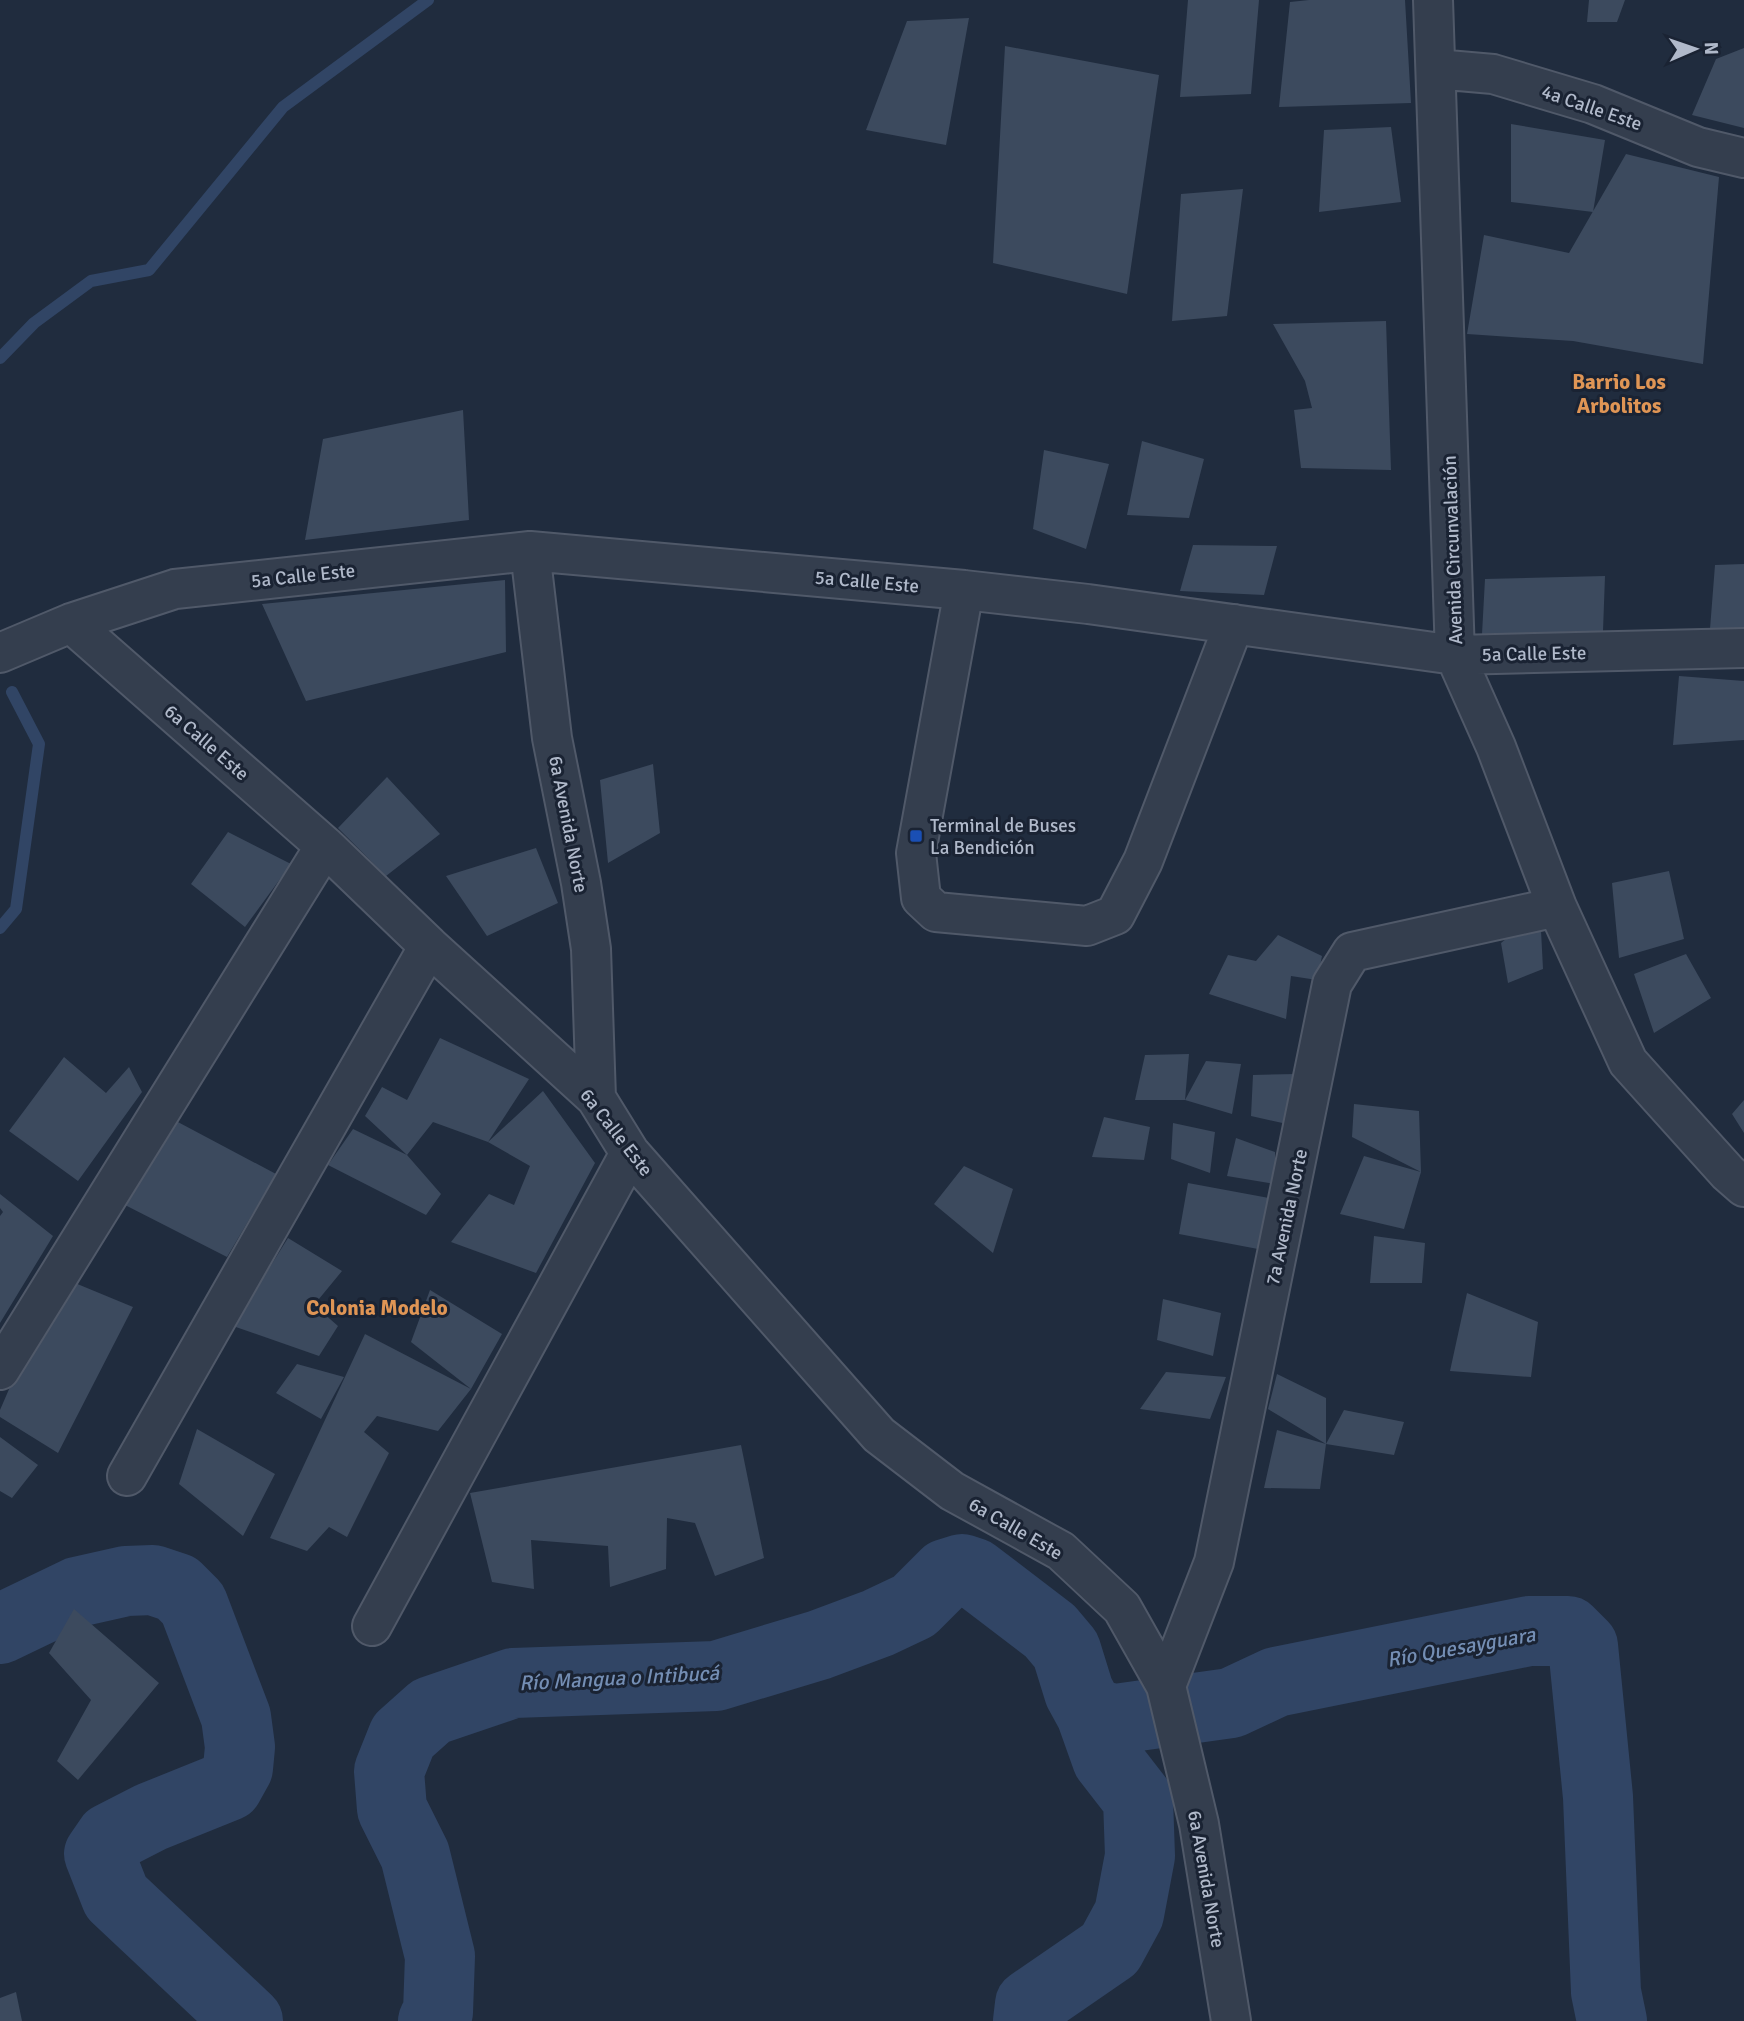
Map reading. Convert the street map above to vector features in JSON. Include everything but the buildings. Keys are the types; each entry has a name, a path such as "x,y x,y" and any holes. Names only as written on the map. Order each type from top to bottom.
{"street":[{"name":"Avenida Circunvalación","path":"1433,0 1455,655 1496,747 1558,907 1628,1062 1728,1173 1744,1187"},
{"name":"4a Calle Este","path":"1436,69 1505,78 1593,104 1698,147 1744,158"},
{"name":"5a Calle Este","path":"0,653 71,623 175,589 530,551 964,590 1088,604 1455,655 1744,648"},
{"name":"6a Avenida Norte","path":"530,551 552,738 581,883 591,949 596,1098"},
{"path":"964,590 916,853 921,898 936,912 1087,926 1115,915 1143,861 1234,624"},
{"name":"6a Calle Este","path":"71,623 325,846 429,946 596,1098 630,1153 879,1435 952,1491 1061,1551 1122,1608 1166,1686 1179,1738"},
{"path":"0,1370 325,846"},
{"name":"7a Avenida Norte","path":"1166,1686 1214,1562 1332,984 1352,952 1558,907"},
{"path":"127,1476 429,946"},
{"path":"372,1626 630,1153"},
{"name":"6a Avenida Norte","path":"1179,1738 1199,1824 1231,2021"}],"waterway":[{"path":"0,358 34,323 91,281 149,270 283,107 428,0"},
{"path":"0,928 16,909 39,744 12,692"},
{"name":"Río Mangua o Intibucá","path":"433,2021 438,2012 440,1956 415,1855 392,1809 389,1771 403,1736 431,1711 513,1683 716,1676 819,1645 878,1623 914,1606 946,1574 962,1569 974,1573 1050,1631 1066,1650 1079,1692 1091,1714 1107,1759 1138,1799 1140,1856 1129,1914 1110,1949 1030,2004 1028,2021"},
{"name":"Río Mangua o Intibucá","path":"0,1629 77,1592 126,1581 153,1580 177,1588 193,1604 236,1717 240,1747 238,1768 228,1786 151,1817 110,1838 99,1854 116,1897 248,2021"},
{"name":"Río Quesayguara","path":"1091,1714 1116,1719 1231,1703 1276,1682 1529,1631 1568,1631 1583,1646 1598,1797 1606,1992 1612,2021"}],"place":[{"name":"Terminal de Buses La Bendición","path":"916,836"}],"district":[{"name":"Barrio Los Arbolitos","path":"1619,394"},
{"name":"Colonia Modelo","path":"377,1308"}]}
